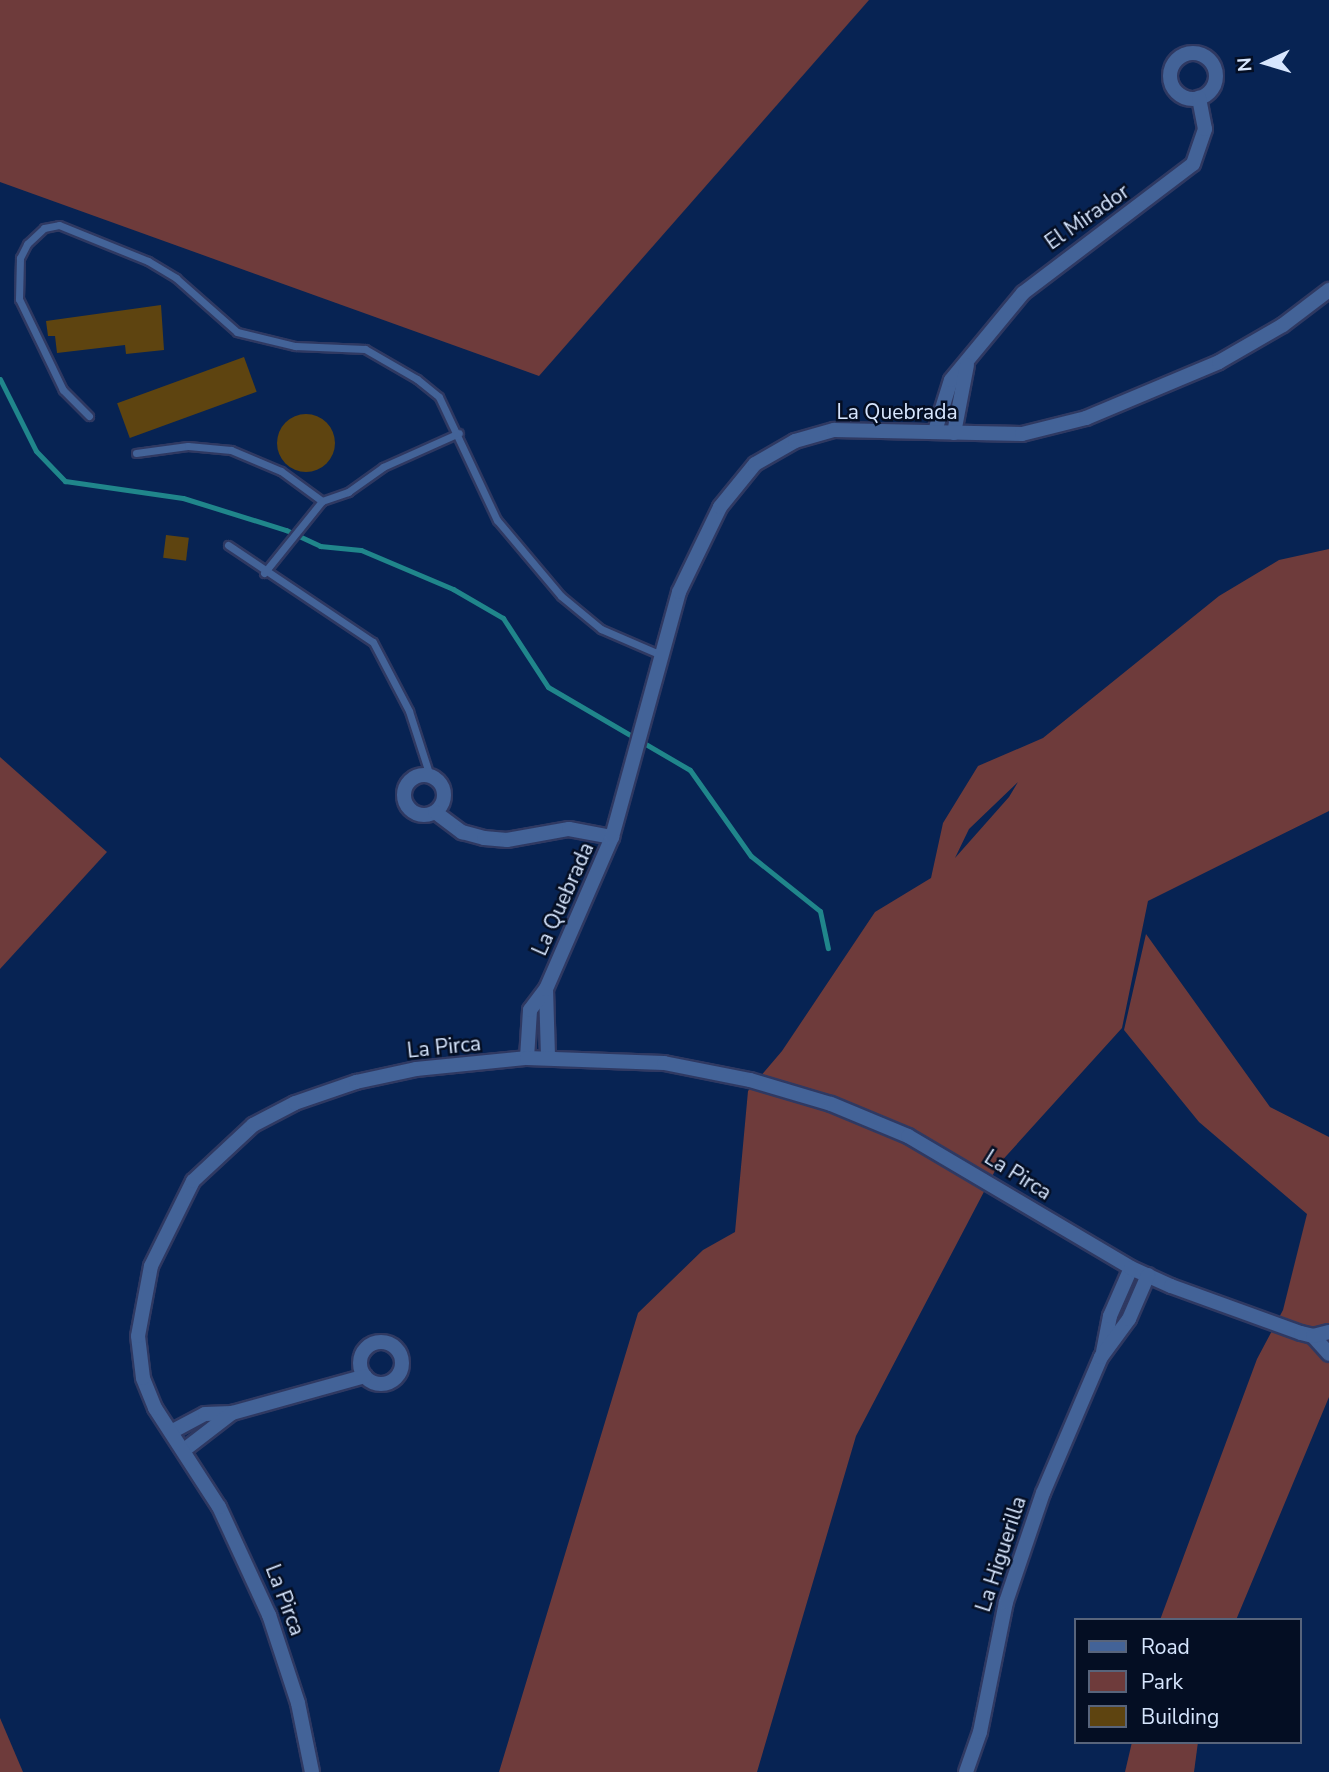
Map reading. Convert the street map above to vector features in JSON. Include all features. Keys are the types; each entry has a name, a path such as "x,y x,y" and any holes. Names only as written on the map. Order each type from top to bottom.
{"street":[{"name":"El Mirador","path":"935,431 945,391 1023,293 1193,164 1205,129 1199,98"},
{"name":"La Quebrada","path":"527,1058 530,1010 546,989 612,837 659,654 679,592 720,507 755,464 795,441 834,430 1023,434 1086,418 1219,362 1283,325 1329,290"},
{"name":"El Mirador","path":"954,432 967,365"},
{"path":"435,812 444,791 430,776 411,780 404,796 413,811 435,812 462,832 508,840 569,829 612,837"},
{"name":"La Quebrada","path":"546,989 548,1058"},
{"name":"La Pirca","path":"312,1772 295,1691 269,1615 237,1540 171,1432 143,1378 139,1318 157,1250 193,1181 213,1158 253,1125 295,1103 356,1082 416,1069 527,1058 664,1063 750,1080 831,1104 933,1148 1131,1268 1312,1336 1329,1354"},
{"name":"La Higuerilla","path":"966,1772 980,1732 1006,1602 1043,1493 1101,1357 1110,1316 1131,1268"},
{"name":"La Higuerilla","path":"1101,1357 1129,1319 1148,1275"},
{"path":"1312,1336 1329,1332"},
{"path":"171,1432 205,1414 232,1413 365,1376"},
{"path":"184,1450 232,1413"}],"lane":[{"path":"89,416 62,390 19,299 20,258 27,244 44,228 59,225 148,261 176,278 237,332 295,346 365,349 439,397 459,433 497,520 561,596 601,629 659,654"},
{"path":"264,573 322,501 459,433"},
{"path":"136,453 188,446 231,450 281,471 322,501"},
{"path":"228,545 264,573 373,642 409,711 430,776"}],"green space":[{"path":"0,0 869,0 539,376 0,182"},
{"path":"1329,549 1329,811 1148,901 1122,1028 998,1165 856,1436 757,1772 499,1772 638,1313 703,1250 735,1232 748,1091 782,1051 875,912 931,878 943,823 978,766 1043,738 1219,596 1279,560","holes":["1018,782 1009,797 955,858 969,829"]},
{"path":"0,757 107,852 0,969"},
{"path":"1146,934 1270,1107 1329,1137 1329,1397 1237,1618 1161,1618 1257,1359 1283,1310 1307,1214 1199,1122 1124,1030"},
{"path":"0,1718 23,1772 0,1772"},
{"path":"1132,1744 1198,1744 1194,1772 1125,1772"}],"building":[{"path":"161,305 164,350 126,354 125,345 57,353 55,336 48,336 46,321"},
{"path":"244,357 257,392 130,438 117,403"},
{"path":"306,414 317,416 330,427 335,443 333,454 322,467 306,472 295,470 282,459 277,443 279,432 290,419"},
{"path":"166,535 189,538 186,561 163,558"}],"waterway":[{"path":"0,379 36,451 65,481 183,498 286,530 320,546 361,550 453,589 503,618 548,687 690,770 751,856 820,911 828,948"}]}
